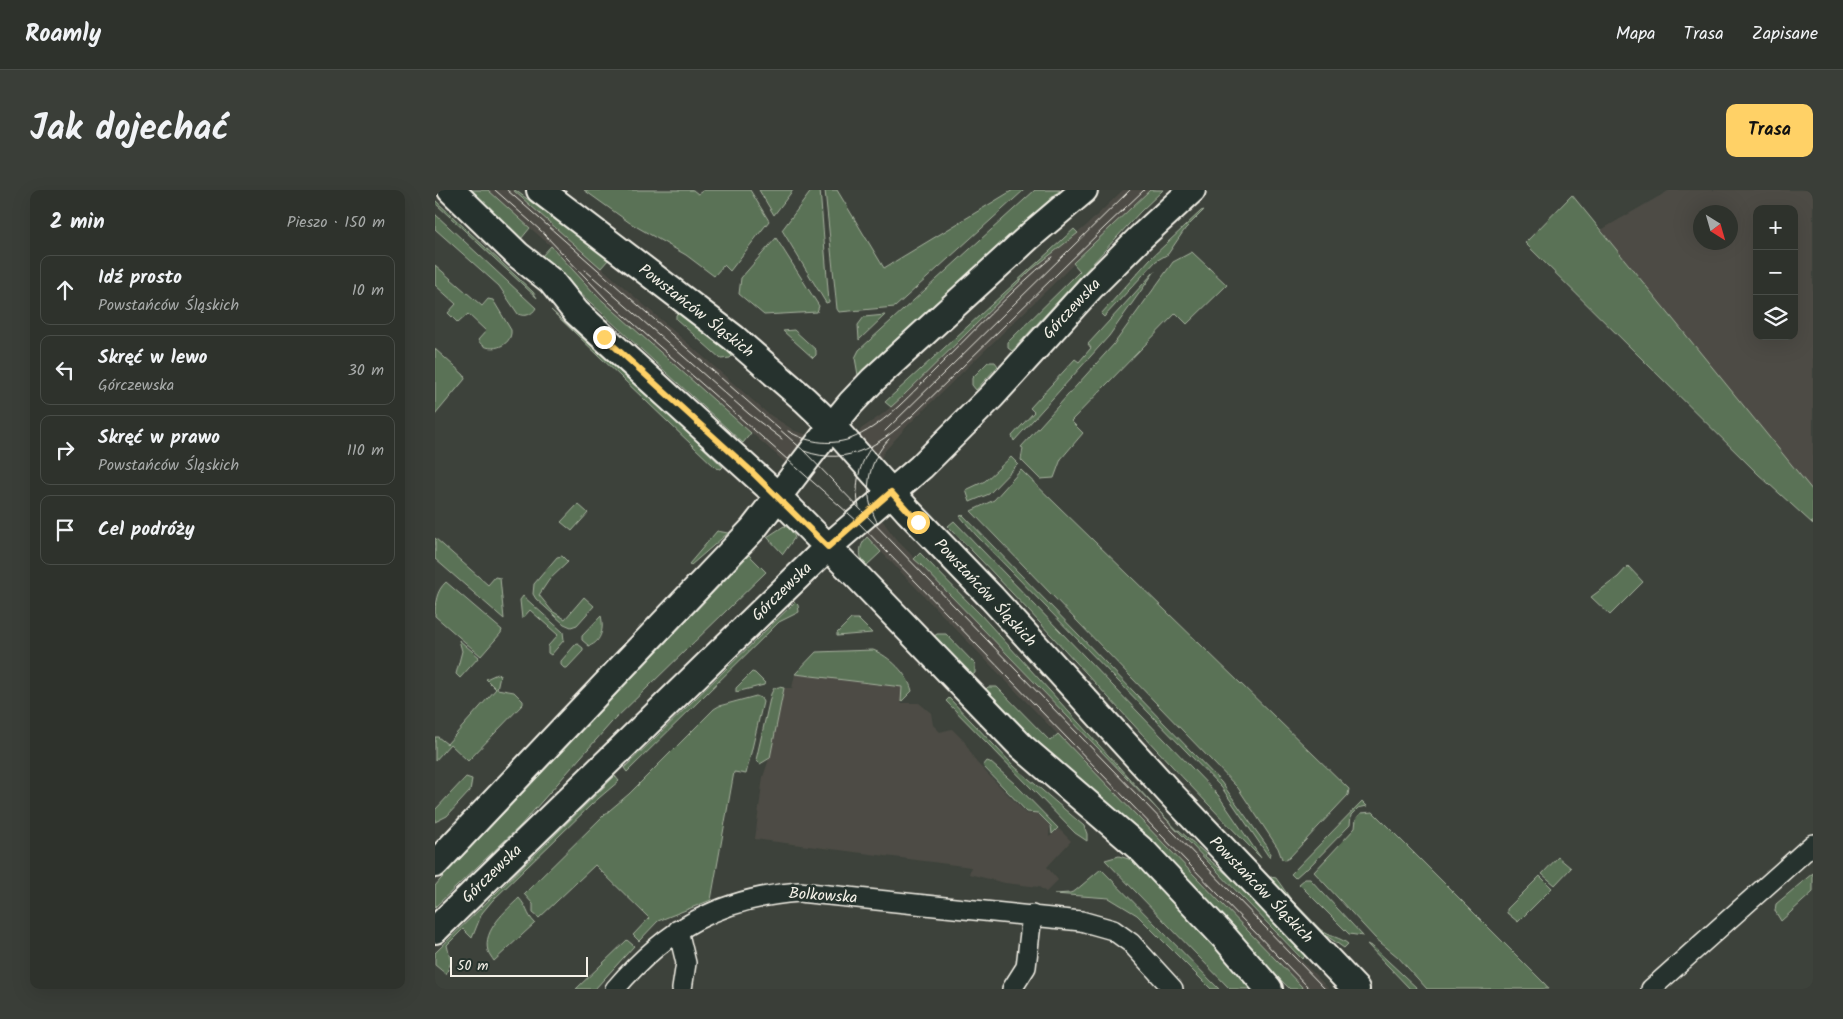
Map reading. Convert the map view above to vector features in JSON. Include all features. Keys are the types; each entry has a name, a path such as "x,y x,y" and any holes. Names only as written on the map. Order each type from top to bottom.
{"main road":[{"path":"451,190 518,255 551,282 577,312 778,497 1021,746 1143,852 1225,938 1269,989"},
{"name":"Powstańców Śląskich","path":"540,190 748,350 796,391 992,598 1170,793 1356,989"},
{"path":"435,864 744,539 831,426 873,380 1084,190"},
{"name":"Górczewska","path":"435,930 828,547 921,467 962,427 1091,287 1193,190"}],"street":[{"path":"1651,989 1813,844"},
{"name":"Bolkowska","path":"615,989 651,951 678,930 713,912 745,901 773,894 799,892 1081,921 1113,930 1131,943 1173,989"},
{"path":"1012,989 1026,967 1031,915"},
{"path":"678,930 686,963 682,989"}],"shaded area":[{"path":"487,190 513,190 767,413 795,431 808,435 786,463 606,305 584,284 551,246"},
{"path":"1123,190 1150,190 908,425 884,452 880,460 857,437 861,429 884,413 903,396 1031,270 1086,226"},
{"path":"1670,190 1813,190 1813,491 1601,230"},
{"path":"882,520 895,538 1329,989 1304,989 865,535"},
{"path":"795,674 902,687 901,703 919,703 931,713 933,725 940,732 952,729 964,741 976,762 1027,814 1037,813 1050,826 1049,837 1059,829 1071,841 1047,867 1058,880 1046,892 1039,887 1005,883 969,874 971,867 755,839 763,777 771,753 784,688 792,688"}],"green space":[{"path":"470,190 488,190 530,228 521,239"},
{"path":"513,190 515,190 609,259 601,268"},
{"path":"584,190 693,190 698,194 704,190 750,190 769,221 730,271 724,265 714,276 686,255 630,223"},
{"path":"759,190 793,190 774,215"},
{"path":"812,190 820,190 829,302 826,303 782,230"},
{"path":"825,190 837,190 884,268 1013,190 1024,190 895,307 839,312 837,309"},
{"path":"1035,190 1060,190 858,375 855,358 859,350"},
{"path":"1150,190 1163,190 1140,212 1012,351 1008,348 1008,342 1080,271 1073,263"},
{"path":"1572,195 1813,491 1813,524 1758,474 1525,243"},
{"path":"435,200 533,292 537,298 435,203"},
{"path":"1204,210 1185,229 1168,254 1156,261 1104,317 1101,314 1150,259"},
{"path":"435,214 536,308 530,314 518,314 499,286 435,229"},
{"path":"1074,229 1078,233 1031,270 891,407 885,402"},
{"path":"776,238 819,306 817,312 764,315 739,294 741,278"},
{"path":"551,246 595,294 751,433 743,443 541,257"},
{"path":"1192,252 1227,285 1187,324 1176,313 1071,421 1083,433 1061,459 1054,478 1040,479 1021,460 1023,448 1021,447 1114,344 1173,262"},
{"path":"435,265 482,306 488,299 493,300 511,330 508,341 504,345 492,348 482,345 478,340 486,331 468,314 458,323 448,313 456,304 435,285"},
{"path":"1155,271 1109,336 1014,441 1012,436 1034,412 1030,408 1075,359 1079,362 1091,348 1088,344"},
{"path":"551,310 686,431 723,467 721,469 716,468"},
{"path":"679,311 735,353 730,358 721,359 676,319"},
{"path":"885,315 859,340 858,325 864,317"},
{"path":"794,330 816,350 816,355 813,358 783,331"},
{"path":"435,349 464,375 465,379 435,415"},
{"path":"988,362 995,362 998,366 976,390 972,385 972,378"},
{"path":"1011,457 1018,464 989,494 970,502 966,490 985,481"},
{"path":"1021,470 1349,789 1348,795 1289,858 1282,859 1278,848 1238,788 971,511 994,500"},
{"path":"578,504 588,513 572,531 561,522"},
{"path":"963,515 1221,782 1267,846 1270,853 1269,857 1222,788 976,535 960,516"},
{"path":"954,521 1218,795 1261,858 948,526"},
{"path":"784,526 789,528 795,537 783,554 767,537"},
{"path":"717,531 728,533 691,565 689,564"},
{"path":"867,537 881,552 865,567 860,552 862,544"},
{"path":"435,538 488,585 495,577 500,578 504,619 435,559"},
{"path":"920,553 980,614 1158,810 914,559"},
{"path":"749,555 766,572 611,723 520,826 435,907 435,886 440,880"},
{"path":"562,556 568,562 549,580 539,595 552,611 565,619 584,597 594,606 577,625 571,627 564,624 536,599 533,594 534,584 557,557"},
{"path":"1628,566 1643,582 1610,615 1591,597 1618,577"},
{"path":"446,582 502,630 481,656 435,616 437,598 440,589"},
{"path":"523,596 563,632 564,640 551,655 548,653 548,646 558,635 530,610 522,619 520,600"},
{"path":"795,602 798,605 799,612 779,622 627,772 624,768"},
{"path":"601,616 601,634 597,641 589,646 582,640 582,636"},
{"path":"851,619 858,619 872,633 837,636 837,633"},
{"path":"937,634 946,634 975,664 975,673 970,677 932,638"},
{"path":"459,640 479,657 460,678 456,674 462,651"},
{"path":"578,644 583,648 583,651 567,668 564,668 561,665 561,661"},
{"path":"873,650 897,666 910,685 912,691 901,702 902,687 795,674 816,652"},
{"path":"752,672 765,683 764,685 736,692 736,688"},
{"path":"497,674 500,675 497,689 514,692 523,701 523,704 468,761 450,744 435,761 435,737 438,737 447,744 496,689 486,679"},
{"path":"988,687 997,687 1050,741 1058,734 1304,989 1290,989 984,691"},
{"path":"774,688 784,688 770,758 760,764 756,760 771,694"},
{"path":"756,696 761,698 763,702 746,774 734,772 711,900 658,921 639,941 633,935 649,918 595,865 539,918 533,913 533,904 524,894 604,815 629,794 714,709"},
{"path":"949,698 1015,767 1084,826 1087,841 1075,833 946,701"},
{"path":"987,761 1015,784 1058,828 1052,834 1051,826 1038,813 1027,812 983,766"},
{"path":"615,776 619,781 592,804 492,901 482,913 472,938 463,929 447,945 451,962 446,974 435,965 435,953"},
{"path":"466,777 472,779 470,791 447,816 435,822 435,810"},
{"path":"1362,801 1367,806 1358,808 1351,815 1350,825 1307,869 1295,878 1291,874"},
{"path":"1373,812 1549,989 1427,989 1398,957 1375,938 1314,872 1355,828 1356,819 1361,813"},
{"path":"1178,831 1243,888 1307,954 1302,959"},
{"path":"1119,856 1135,861 1253,989 1230,989 1105,860"},
{"path":"1558,857 1571,868 1555,885 1542,874"},
{"path":"1101,869 1219,989 1211,989 1137,915 1109,898 1054,894 1075,891"},
{"path":"1813,873 1813,892 1781,921 1775,911 1776,904"},
{"path":"1540,876 1552,888 1518,922 1507,913 1507,909"},
{"path":"1268,878 1276,878 1290,898 1321,930 1348,944 1344,948 1314,927"},
{"path":"1305,879 1310,879 1363,936 1349,934 1299,884"},
{"path":"519,898 535,923 494,961 488,951 487,943 492,928"},
{"path":"627,940 634,946 595,989 576,989"},
{"path":"1367,944 1373,947 1418,989 1410,989"}],"tram line":[{"path":"495,190 549,238"},
{"path":"507,190 803,450 1325,989"},
{"path":"885,431 1130,190"},
{"path":"910,418 1144,190"},
{"path":"544,234 608,301 857,521 1310,989"},
{"path":"788,431 802,438 818,442 834,442 850,439 873,427 904,401 1005,299 1052,257"},
{"path":"585,270 749,414 782,439"},
{"path":"804,451 836,456 851,454 865,449 891,434 915,413"},
{"path":"877,522 869,500 869,479 876,458 889,439"},
{"path":"859,507 857,483 861,467 872,446"}],"route":[{"path":"604,337 749,469 828,547 891,492 918,522"}]}
